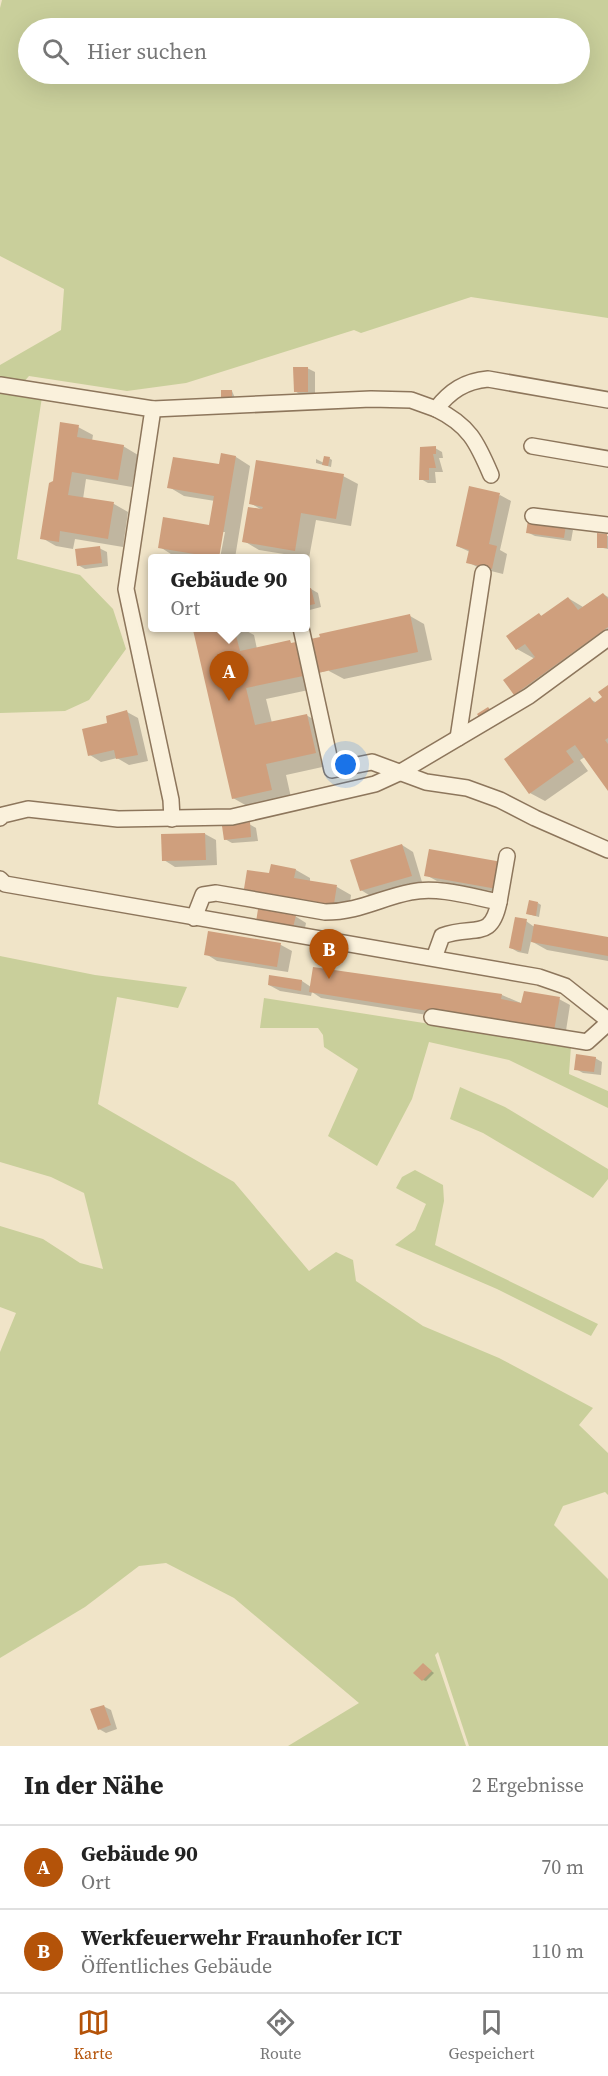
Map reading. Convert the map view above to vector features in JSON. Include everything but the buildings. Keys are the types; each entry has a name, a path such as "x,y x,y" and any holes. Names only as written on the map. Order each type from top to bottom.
{"street":[{"path":"436,409 456,389 473,381 488,380 608,400"},
{"path":"0,385 153,410 371,399 411,400 454,417 469,431 479,446 491,475"},
{"path":"153,410 126,589 171,800 172,819"},
{"path":"532,446 608,459"},
{"path":"533,516 608,525"},
{"path":"458,738 483,573"},
{"path":"302,632 332,770 372,762 426,782 467,788 500,800 608,850"},
{"path":"0,818 3,815 28,809 118,819 232,817 375,784 399,773 529,696 608,638"},
{"path":"434,958 442,936 455,931 488,927 495,920 507,856"},
{"path":"0,879 5,884 539,977 565,986 608,1022 586,1042 432,1017"},
{"path":"194,918 203,895 216,893 325,912 343,912 370,906 412,891 433,891 500,902"}],"green space":[{"path":"2,0 608,0 608,318 471,297 361,333 354,330 186,383 127,391 29,376 22,384 0,380 0,365 61,330 64,289 0,256 0,8"},
{"path":"0,390 42,397 17,559 80,575 113,609 126,649 89,700 65,711 0,713"},
{"path":"0,956 95,975 187,987 178,1008 117,997 98,1104 234,1182 309,1271 336,1252 353,1260 356,1281 423,1326 499,1358 593,1408 579,1425 608,1453 608,1495 605,1492 563,1506 554,1525 608,1579 608,1746 469,1746 438,1652 435,1655 466,1746 288,1746 359,1703 234,1598 166,1563 139,1566 85,1607 0,1658 0,1352 16,1313 0,1307 0,1226 43,1239 80,1263 103,1269 84,1193 51,1177 0,1162"},
{"path":"264,998 571,1046 569,1074 608,1091 608,1108 509,1060 429,1042 412,1099 377,1166 328,1136 358,1069 324,1047 323,1035 318,1028 260,1028"},
{"path":"460,1087 505,1107 608,1169 608,1179 593,1198 483,1133 450,1119"},
{"path":"415,1170 443,1185 444,1201 435,1245 598,1324 591,1336 497,1289 395,1245 415,1230 426,1204 396,1188 402,1177"}],"place":[{"name":"Gebäude 90","path":"229,701"},
{"name":"Werkfeuerwehr Fraunhofer ICT","path":"329,979"}]}
